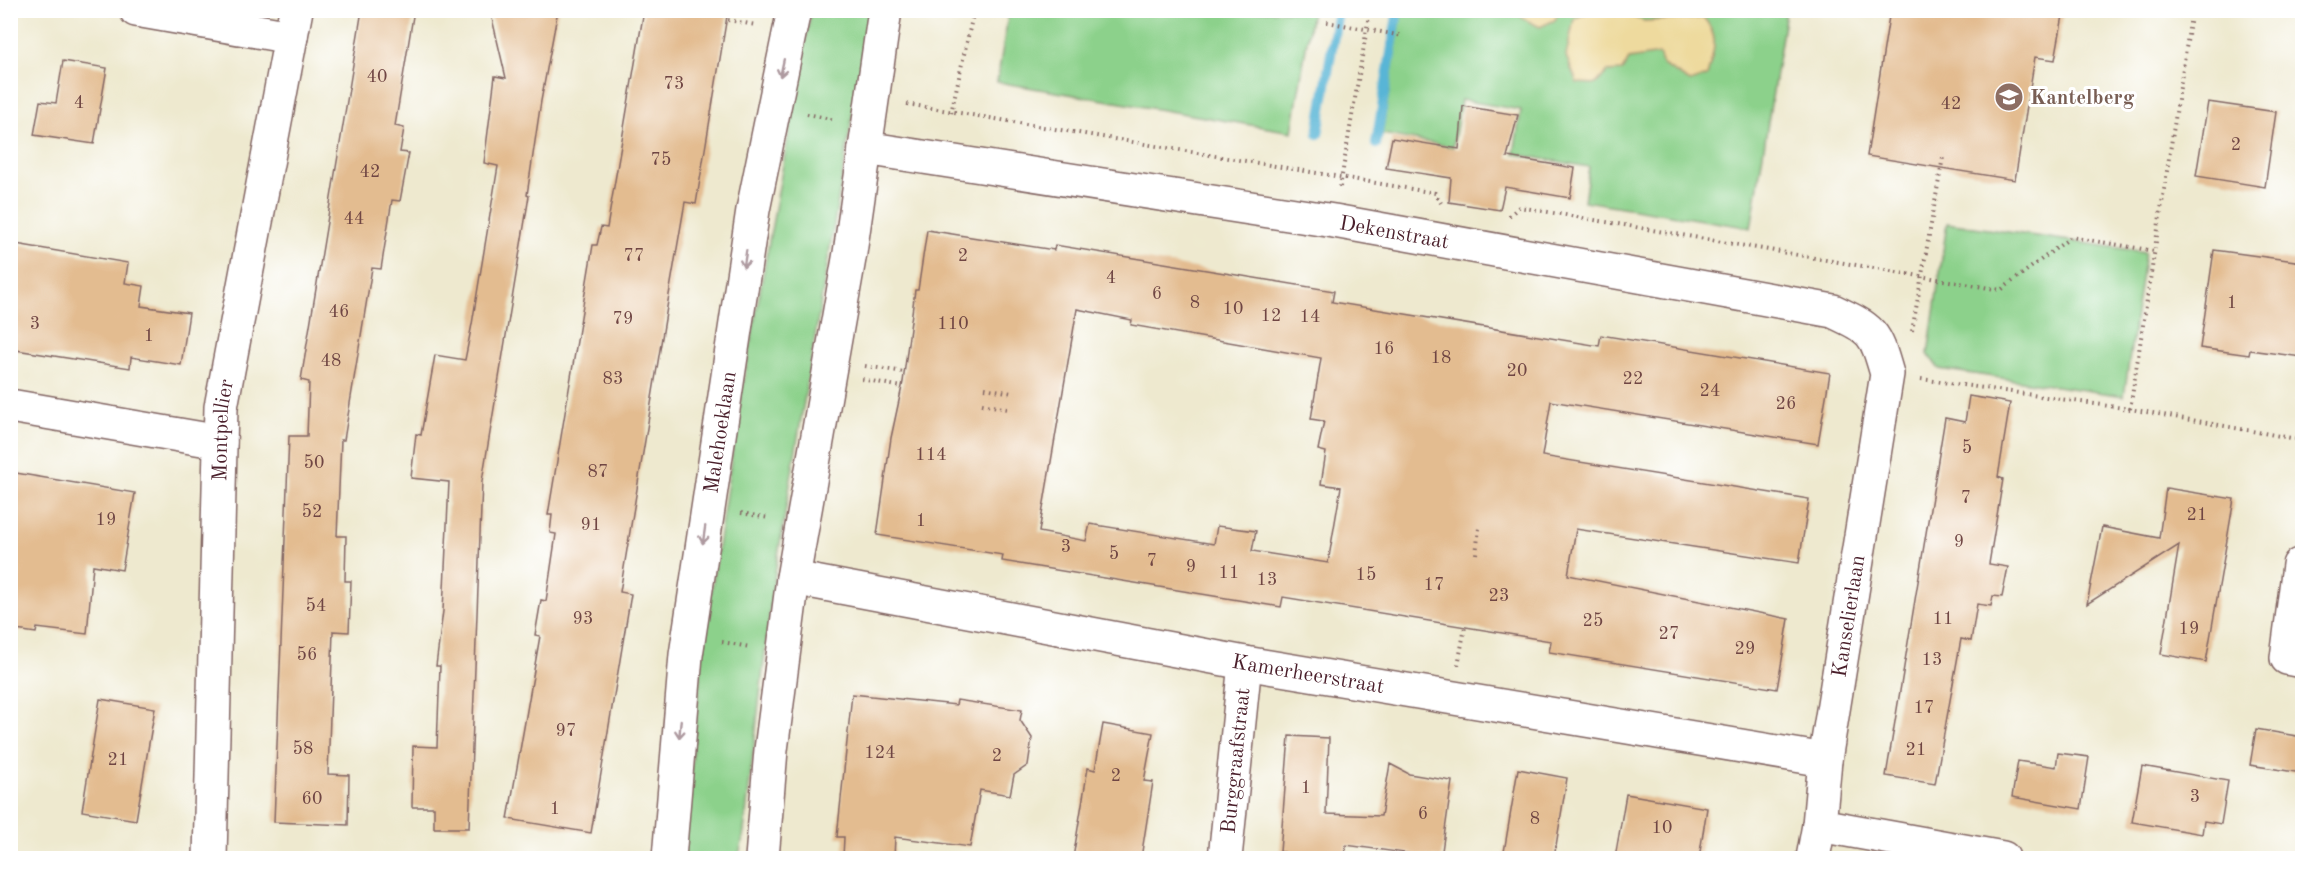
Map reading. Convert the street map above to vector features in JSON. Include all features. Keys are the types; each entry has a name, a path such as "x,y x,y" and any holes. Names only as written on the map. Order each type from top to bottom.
{"street":[{"path":"136,10 293,24"},
{"name":"Malehoeklaan","path":"669,858 689,636 708,506 753,210 794,10"},
{"path":"762,858 771,750 793,578 839,317 885,10"},
{"name":"Montpellier","path":"210,858 221,407 293,24"},
{"name":"Dekenstraat","path":"865,148 1334,221 1833,311 1863,326 1878,342 1887,374"},
{"name":"Kanselierlaan","path":"1813,858 1819,825 1825,760 1887,374"},
{"path":"10,406 220,442"},
{"path":"2299,565 2287,658 2302,661"},
{"name":"Kamerheerstraat","path":"793,578 1245,663 1825,760"},
{"name":"Burggraafstraat","path":"1225,858 1245,663"},
{"path":"1819,825 2003,858"}],"path":[{"path":"951,113 974,10"},
{"path":"1334,221 1370,10"},
{"path":"2130,409 2192,10"},
{"path":"1328,22 1403,36"},
{"path":"872,98 1435,193 1444,209"},
{"path":"1921,275 1943,157"},
{"path":"1504,219 1519,207 2001,290 2071,237 2154,251"},
{"path":"1887,374 2130,409 2302,440"},
{"path":"985,388 1012,393"},
{"path":"982,404 1008,409"},
{"path":"708,506 802,524"},
{"path":"1476,554 1479,528"},
{"path":"689,636 784,652"}],"green space":[{"path":"811,11 870,11 773,585 743,839 738,858 687,858 683,851 703,647 740,401"},
{"path":"1009,11 1312,11 1292,132 997,82"},
{"path":"1402,11 1786,11 1751,228 1584,201 1589,167 1514,154 1521,110 1461,100 1453,147 1382,134"},
{"path":"1947,223 2145,252 2124,396 1939,369 1928,354"}],"sand":[{"path":"1513,11 1559,11 1555,20 1540,27"},
{"path":"1590,11 1617,11 1644,21 1704,18 1714,39 1707,76 1690,82 1663,65 1659,54 1629,59 1622,71 1607,72 1596,84 1577,83 1566,56 1574,19"}],"building":[{"path":"362,10 414,10 395,126 404,128 400,152 409,153 400,201 392,200 381,269 372,268 344,440 341,440 337,536 346,536 345,581 351,581 349,632 333,631 328,774 349,775 348,825 274,822 289,436 307,436 309,382 301,380"},
{"path":"490,10 558,10 541,101 527,195 529,196 482,481 469,828 434,828 434,807 412,807 413,746 437,747 440,666 436,666 443,611 449,482 411,478 416,434 421,435 435,355 465,360 472,324 498,166 484,163 495,76 506,78"},
{"path":"644,10 728,10 696,204 685,202 669,295 620,592 631,594 591,833 508,819 540,636 535,635 541,600 546,601 556,534 550,533 552,515 548,515 593,245 597,245 601,227 607,228"},
{"path":"1890,10 2064,10 2055,60 2035,57 2015,180 1867,156"},
{"path":"63,61 107,68 94,144 34,135 40,101 56,103"},
{"path":"2208,102 2276,112 2265,187 2196,176"},
{"path":"1463,106 1518,115 1507,157 1575,168 1570,198 1505,187 1500,210 1449,202 1451,178 1386,168 1392,138 1459,149"},
{"path":"927,230 1054,250 1055,245 1334,291 1332,302 1599,346 1601,335 1830,373 1818,444 1551,401 1542,456 1809,499 1799,563 1576,529 1568,575 1789,619 1777,689 1549,652 1551,641 1283,597 1281,607 1002,561 1003,555 877,535 891,438 903,382 915,290 918,290","holes":["1077,309 1132,320 1131,325 1321,358 1311,419 1324,421 1318,450 1326,452 1321,484 1341,487 1328,563 1252,551 1256,531 1217,526 1214,544 1090,524 1086,541 1039,532"]},
{"path":"16,244 128,263 125,283 144,286 141,306 189,313 181,365 131,357 130,368 10,349 10,278"},
{"path":"2214,250 2302,262 2302,357 2250,350 2249,355 2200,348"},
{"path":"1969,396 2010,403 1998,477 2003,479 1989,564 2008,567 2002,597 1993,596 1991,606 1977,604 1971,641 1961,639 1935,784 1886,776 1945,418 1965,422"},
{"path":"10,472 135,493 122,570 93,565 87,634 37,628 36,633 10,629"},
{"path":"2166,488 2234,499 2206,662 2161,654 2179,545 2087,604 2102,527 2159,538"},
{"path":"852,694 956,705 957,700 1022,710 1020,720 1032,738 1028,765 1014,775 1010,795 980,790 970,847 895,837 894,858 843,858 844,837 837,837"},
{"path":"100,699 155,708 136,820 82,811"},
{"path":"1103,724 1153,733 1144,781 1153,782 1141,858 1073,858 1088,768 1095,770"},
{"path":"2256,729 2302,737 2302,773 2250,765"},
{"path":"1289,736 1329,738 1326,814 1381,816 1390,764 1409,774 1452,781 1441,858 1346,845 1345,857 1318,855 1317,858 1284,858 1284,852 1280,852"},
{"path":"2058,753 2089,757 2081,809 2012,797 2018,761 2056,767"},
{"path":"2142,766 2228,781 2221,824 2204,821 2202,834 2132,822"},
{"path":"1518,769 1567,778 1554,858 1503,858"},
{"path":"1626,794 1707,808 1699,858 1615,858"}],"waterway":[{"path":"1318,134 1338,10"},
{"path":"1376,144 1398,10"}],"place":[{"name":"Kantelberg","path":"2009,97"}]}
